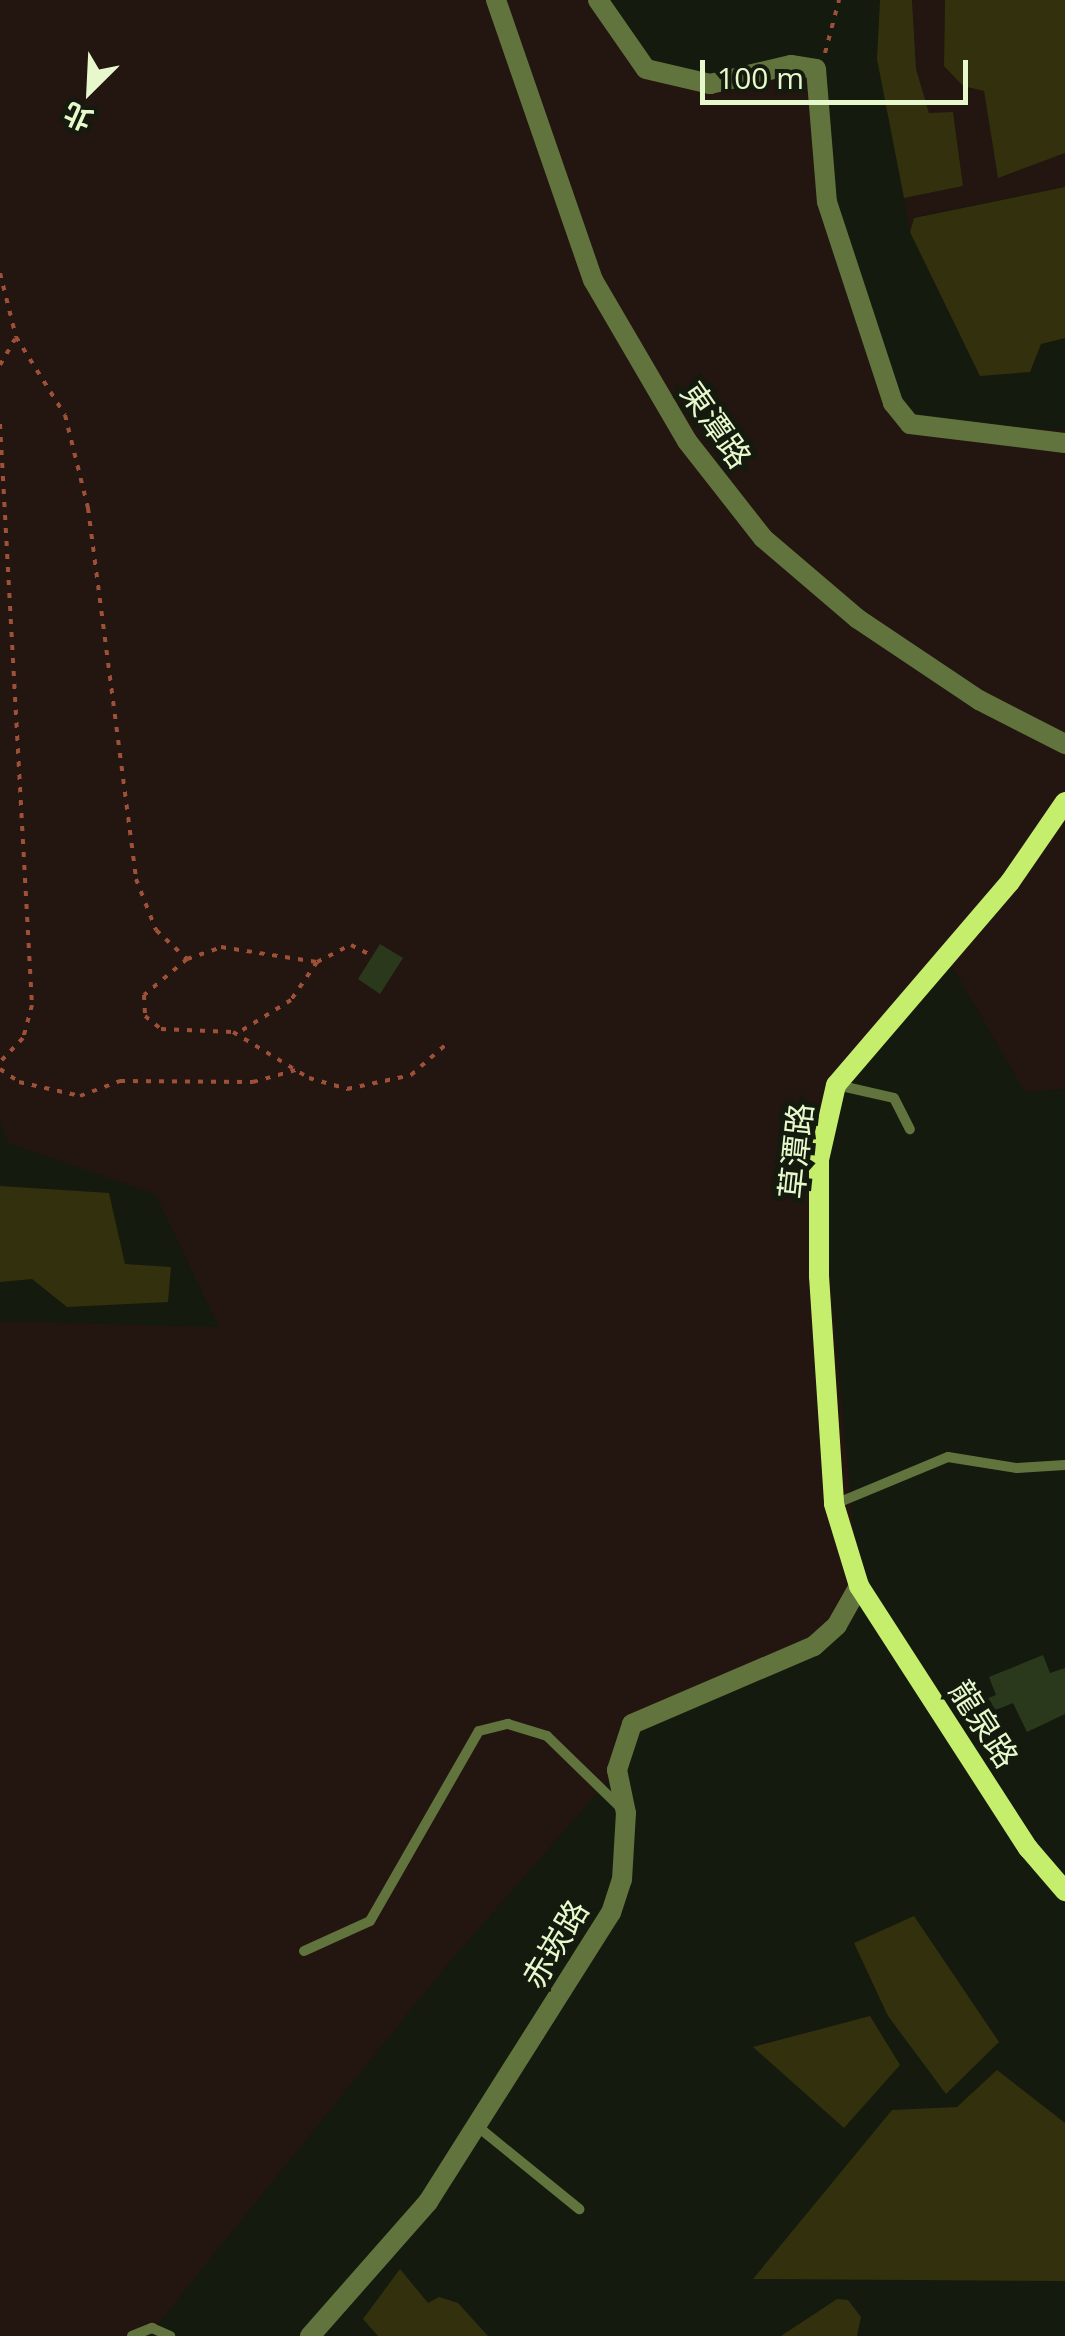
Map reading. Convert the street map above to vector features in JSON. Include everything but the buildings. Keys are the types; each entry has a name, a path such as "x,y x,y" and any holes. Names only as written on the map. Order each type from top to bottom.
{"street":[{"name":"東潭路","path":"496,0 593,280 687,442 763,538 858,619 978,700 1065,744"},
{"path":"598,0 646,70 710,84 792,65 816,69 827,202 893,402 910,424 1065,443"},
{"name":"草潭路","path":"859,1586 834,1504 824,1403 818,1160 836,1085 1010,882 1065,802"},
{"name":"赤崁路","path":"310,2336 428,2202 611,1913 622,1880 626,1813 617,1770 632,1724 814,1646 837,1625 859,1586"},
{"name":"龍泉路","path":"859,1586 1028,1848 1065,1891"}],"lane":[{"path":"836,1085 894,1098 910,1130"},
{"path":"834,1504 948,1457 1017,1468 1065,1465"},
{"path":"304,1950 370,1922 479,1731 508,1724 548,1736 626,1813"},
{"path":"477,2126 579,2210"},
{"path":"132,2336 152,2328 170,2336"}],"path":[{"path":"816,69 832,38 839,0"},
{"path":"0,273 16,337 64,416 88,508 136,879 156,930 186,959"},
{"path":"0,365 16,337"},
{"path":"0,424 32,1005 23,1038 0,1062"},
{"path":"236,1034 291,1000 317,962 351,945 372,956"},
{"path":"317,962 220,947 186,959 144,995 144,1016 162,1029 236,1034 296,1070 346,1089 411,1076 450,1042"},
{"path":"0,1070 19,1082 80,1096 120,1080 252,1082 296,1070"}],"shaded area":[{"path":"0,0 598,0 646,69 710,84 816,69 827,202 910,424 1065,430 1065,1089 1025,1092 946,956 836,1085 819,1160 859,1586 837,1625 655,1714 622,1742 617,1770 446,1966 148,2336 0,2336 0,1321 219,1327 155,1194 8,1143 0,1121"},
{"path":"880,0 912,0 916,69 929,113 953,112 963,186 904,198 877,59"},
{"path":"912,0 945,0 944,66 963,86 984,91 998,177 1065,153 1065,187 914,217 910,232 904,198 963,186 953,113 929,114 916,69"},
{"path":"945,0 1065,0 1065,153 998,178 984,91 963,86 944,66"},
{"path":"1065,187 1065,338 1041,344 1030,372 980,376 910,232 914,218"},
{"path":"0,1186 109,1193 125,1264 171,1267 168,1302 67,1307 32,1279 0,1282"},
{"path":"914,1916 999,2042 946,2094 888,2016 854,1943"},
{"path":"870,2016 900,2065 844,2128 753,2047"},
{"path":"997,2070 1065,2123 1065,2281 753,2279 892,2110 957,2107"},
{"path":"400,2269 428,2303 439,2297 458,2303 488,2336 378,2336 363,2319"},
{"path":"837,2299 848,2300 861,2317 857,2336 781,2336"}]}
